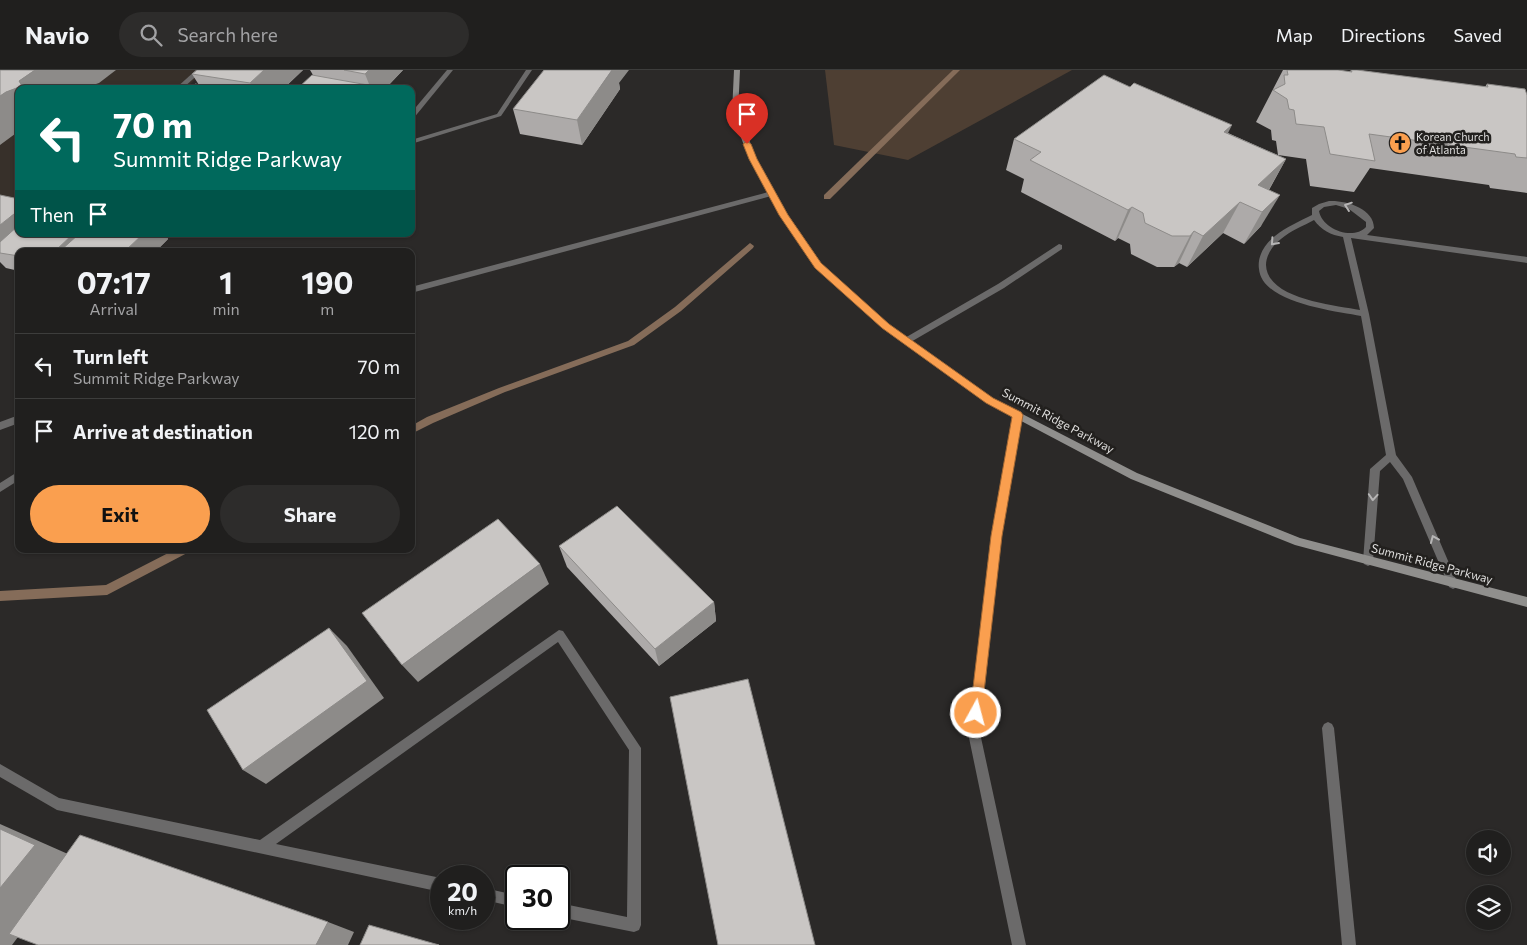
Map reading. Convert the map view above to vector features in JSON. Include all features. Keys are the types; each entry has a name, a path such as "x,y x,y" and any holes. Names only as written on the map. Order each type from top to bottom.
{"street":[{"path":"183,85 200,70"},
{"path":"415,113 450,70"},
{"path":"415,141 498,115 530,70"},
{"name":"Summit Ridge Parkway","path":"737,70 735,113 753,159 784,215 818,265 886,326 990,401 1134,476 1299,542 1527,602"},
{"path":"415,289 772,193"},
{"path":"1358,236 1366,233 1370,228 1370,222 1358,210 1337,203 1327,203 1315,210 1315,216 1326,228 1347,236 1527,260"},
{"path":"1315,216 1278,237 1264,254 1261,268 1269,285 1288,296 1364,314"},
{"path":"1347,236 1391,456 1406,477 1453,584"},
{"path":"906,341 1001,286 1058,247"},
{"path":"1018,415 996,536 974,733 1019,945"},
{"path":"0,426 15,421"},
{"path":"1368,561 1375,469 1391,456"},
{"path":"0,488 15,478"},
{"path":"261,847 559,635 635,748 634,925 570,912"},
{"path":"1328,728 1349,945"},
{"path":"0,770 57,804 430,883"}],"shaded area":[{"path":"0,70 205,70 189,85 15,85 15,237 17,237 0,261"},
{"path":"825,70 1072,70 908,160 834,145"}],"building":[{"path":"0,70 35,70 19,81 21,85 15,85 15,89 0,96"},
{"path":"197,70 264,70 250,83 192,74"},
{"path":"344,70 369,70 365,74"},
{"path":"544,70 612,70 577,120 513,109"},
{"path":"1287,70 1338,70 1352,72 1351,70 1357,70 1488,87 1487,84 1525,89 1527,95 1527,158 1516,157 1515,154 1369,134 1375,161 1330,154 1324,127 1296,124 1294,110 1289,109 1287,99 1273,90 1285,84 1284,75 1288,75"},
{"path":"312,75 368,85 301,85"},
{"path":"1104,75 1130,87 1134,83 1232,125 1224,132 1286,159 1258,185 1280,195 1262,212 1240,202 1203,236 1194,231 1190,236 1172,236 1145,223 1143,213 1132,207 1128,210 1030,160 1041,152 1014,139"},
{"path":"0,195 15,198 15,213 0,225"},
{"path":"15,229 15,237 70,237 58,248 15,248 15,255 0,253 0,242"},
{"path":"76,237 140,237 128,248 63,248"},
{"path":"617,506 714,602 655,649 559,546"},
{"path":"498,519 540,564 402,665 362,613"},
{"path":"329,628 367,681 243,770 207,710"},
{"path":"748,679 815,945 718,945 670,697"},
{"path":"0,829 35,845 0,888"},
{"path":"80,835 328,922 316,945 38,945 9,934"},
{"path":"369,925 439,945 360,945"}],"waterway":[{"path":"827,197 957,70"},
{"path":"415,428 502,390 631,343 678,309 750,246"},
{"path":"0,596 107,590 177,553"}],"place":[{"name":"Korean Church of Atlanta","path":"1400,143"}],"route":[{"path":"747,144 753,159 784,215 818,265 886,326 990,401 1018,415 996,536 976,713"}]}
